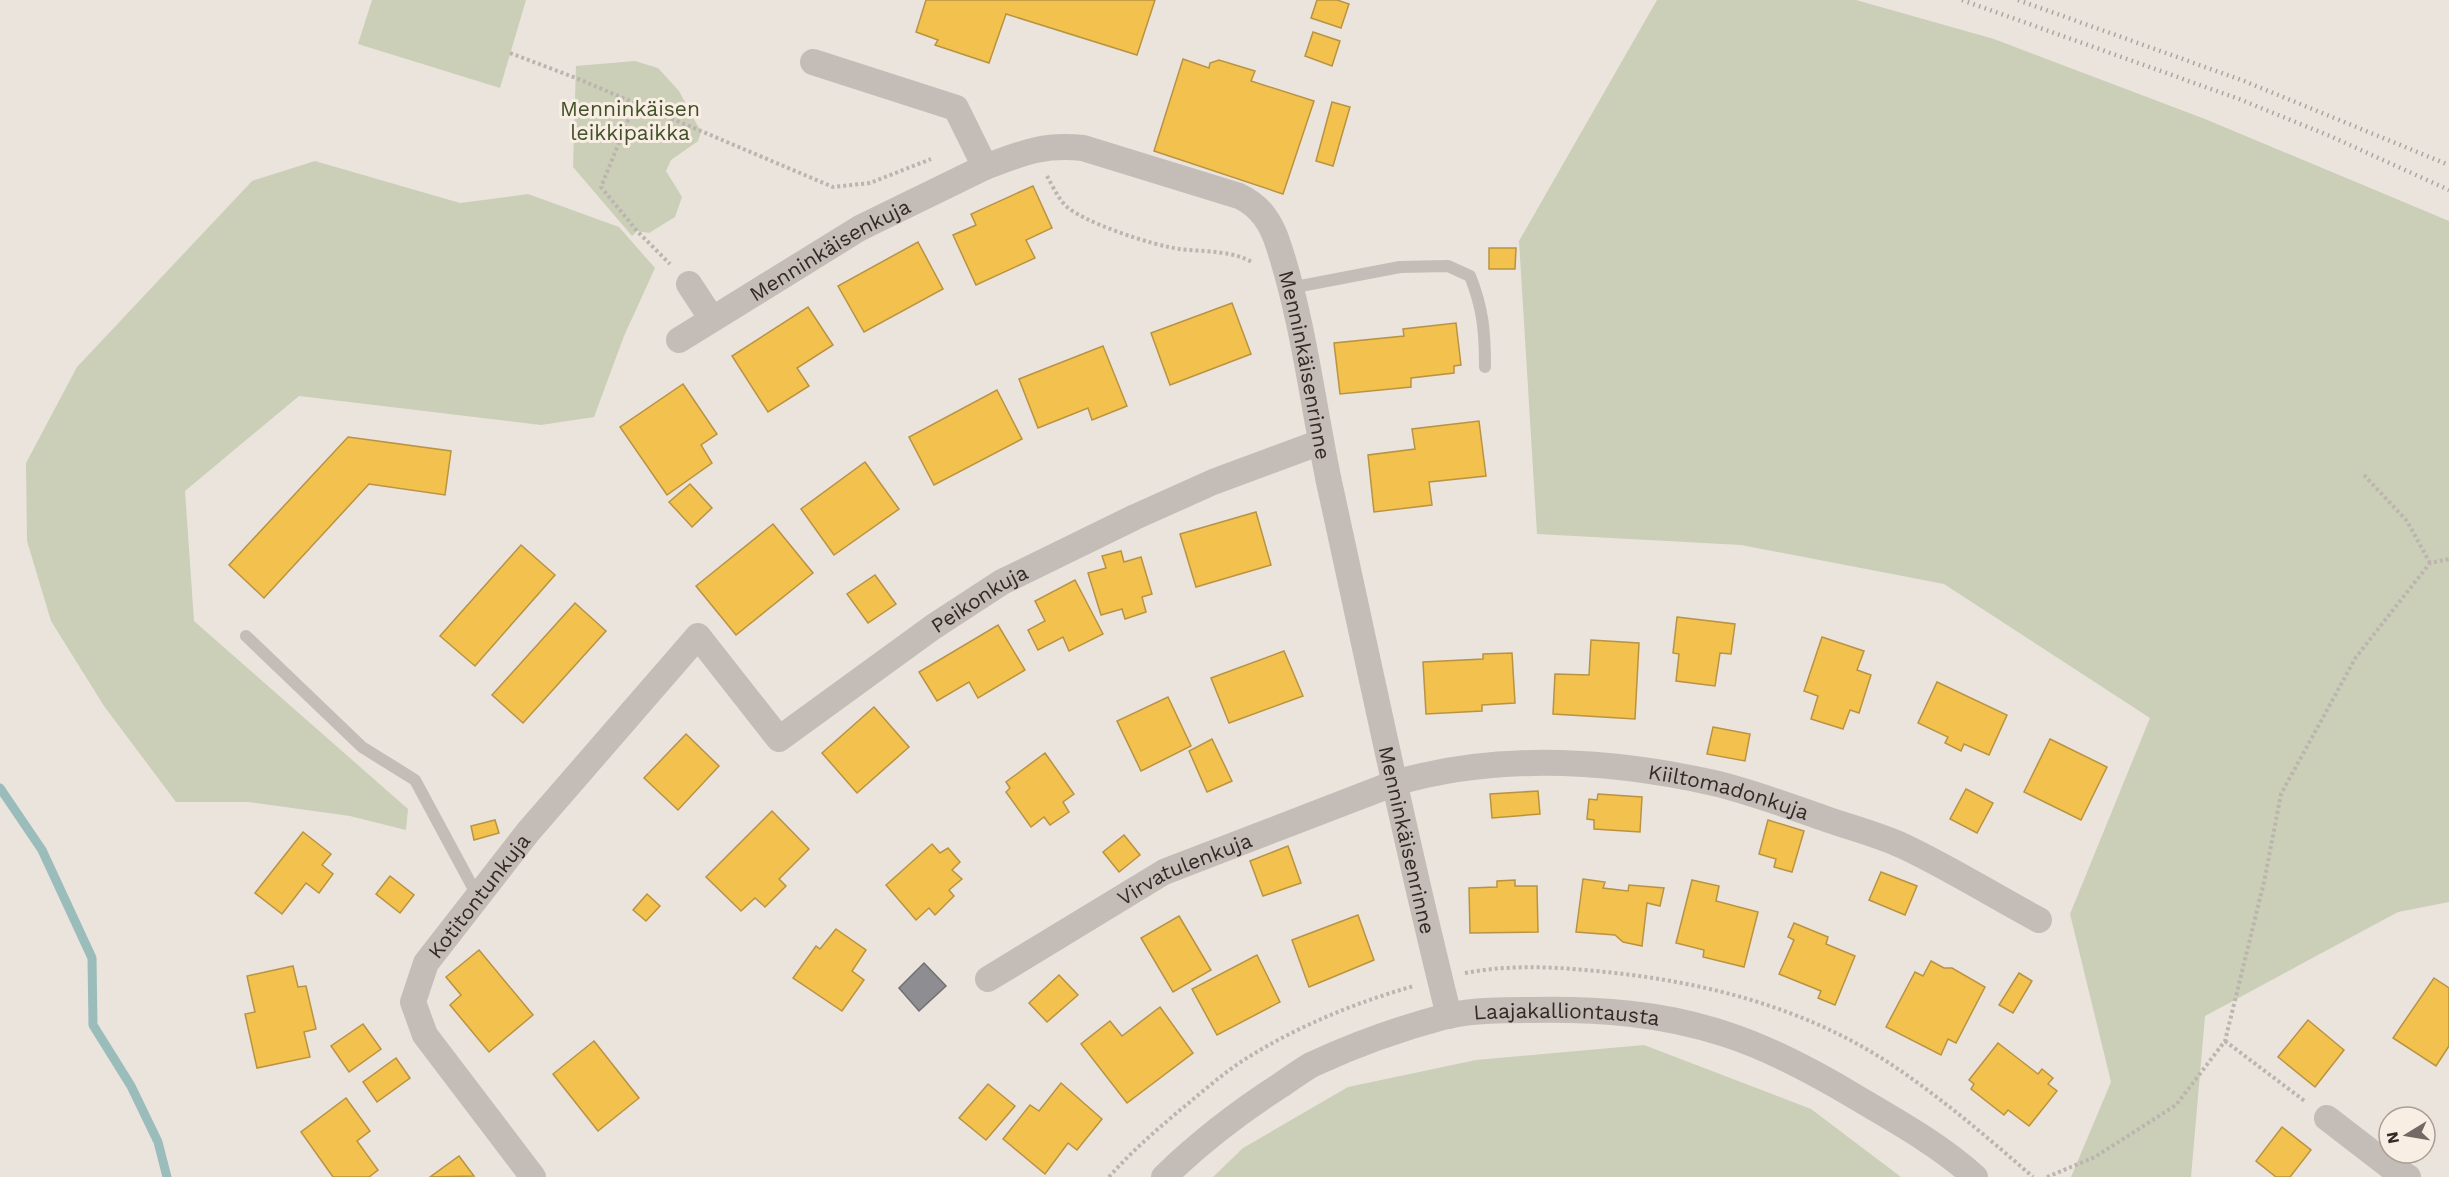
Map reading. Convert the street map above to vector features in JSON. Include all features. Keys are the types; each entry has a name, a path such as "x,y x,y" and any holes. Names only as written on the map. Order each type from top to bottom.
{"street":[{"path":"813,62 956,108 985,167"},
{"name":"Menninkäisenrinne","path":"985,167 1033,149 1057,146 1083,148 1251,202 1260,209 1272,230 1290,288 1395,783 1449,1016"},
{"name":"Menninkäisenkuja","path":"679,340 860,228 985,167"},
{"path":"689,284 712,320"},
{"name":"Peikonkuja","path":"698,636 779,738 933,627 1002,582 1213,482 1321,442"},
{"name":"Kotitontunkuja","path":"533,1177 424,1035 413,1002 426,963 528,832 698,636"},
{"name":"Kiiltomadonkuja","path":"1395,783 1432,772 1477,765 1556,763 1657,772 1716,784 1767,798 1902,846 2039,920"},
{"name":"Virvatulenkuja","path":"988,979 1164,872 1395,783"},
{"name":"Laajakalliontausta","path":"1164,1177 1192,1150 1261,1097 1310,1066 1391,1033 1449,1016 1506,1010 1620,1011 1675,1020 1724,1034 1766,1049 1818,1074 1904,1126 1975,1177"},
{"path":"2327,1118 2391,1168 2408,1177"}],"lane":[{"path":"1290,288 1400,267 1448,266 1470,276 1480,300 1485,328 1485,367"},
{"path":"246,636 362,747 415,780 478,897"}],"path":[{"path":"510,53 833,187 852,187 870,183 973,142"},
{"path":"635,103 601,187 637,231 689,284"},
{"path":"1033,149 1053,188 1065,205 1079,215 1104,227 1178,249 1242,257 1252,261 1256,267"},
{"path":"2364,475 2407,521 2430,563"},
{"path":"2047,1177 2095,1157 2176,1105 2225,1041 2264,882 2281,794 2356,657 2430,563 2449,559"},
{"path":"2225,1041 2327,1118"}],"green space":[{"path":"372,0 526,0 500,88 358,44"},
{"path":"1657,0 1856,0 1994,39 2205,119 2449,221 2449,902 2398,912 2205,1016 2191,1177 2071,1177 2111,1082 2070,914 2150,718 1944,584 1741,545 1537,534 1519,241"},
{"name":"Menninkäisen leikkipaikka","path":"635,61 658,68 679,91 701,132 698,141 671,160 666,171 682,197 675,217 649,233 637,231 632,236 573,167 576,66"},
{"path":"315,161 460,203 528,194 619,227 655,268 624,336 594,417 541,425 299,396 185,491 194,621 408,809 406,830 350,816 249,802 176,802 104,706 51,621 27,541 26,463 77,367 252,181"},
{"path":"1644,1045 1811,1109 1901,1177 1213,1177 1243,1148 1348,1087 1476,1060"}],"building: Homes":[{"path":"926,0 1155,0 1137,55 1006,14 989,63 935,45 938,40 916,32"},
{"path":"1317,0 1337,0 1349,4 1341,28 1311,18"},
{"path":"1313,32 1340,41 1332,66 1305,56"},
{"path":"1183,59 1209,68 1210,63 1219,60 1255,71 1251,81 1314,101 1283,194 1154,151"},
{"path":"1332,102 1350,107 1333,166 1316,161"},
{"path":"1033,186 1052,228 1026,240 1035,258 976,285 953,235 976,225 971,214"},
{"path":"918,242 943,289 864,332 838,286"},
{"path":"1489,248 1516,248 1515,269 1489,269"},
{"path":"1232,303 1251,354 1170,385 1151,333"},
{"path":"808,307 833,345 797,368 809,386 768,412 732,356"},
{"path":"1456,323 1461,365 1454,366 1454,373 1411,378 1411,387 1340,394 1334,343 1404,336 1403,329"},
{"path":"1103,346 1127,406 1092,420 1088,408 1038,428 1019,379"},
{"path":"683,384 717,434 701,445 712,463 667,495 620,427"},
{"path":"997,390 1022,439 934,485 909,437"},
{"path":"1479,421 1486,476 1429,482 1432,505 1374,512 1368,455 1415,449 1412,429"},
{"path":"348,437 451,451 445,495 369,484 264,598 229,565"},
{"path":"865,462 899,509 834,555 801,509"},
{"path":"690,484 712,508 692,527 669,502"},
{"path":"1256,512 1271,565 1196,587 1180,534"},
{"path":"773,524 813,573 736,635 696,586"},
{"path":"521,545 555,575 475,666 440,636"},
{"path":"1121,551 1124,562 1141,557 1152,594 1142,597 1146,612 1125,619 1122,609 1101,615 1088,573 1106,568 1102,556"},
{"path":"875,575 896,604 868,623 847,594"},
{"path":"1075,580 1103,634 1069,651 1063,637 1038,650 1028,630 1045,621 1035,601"},
{"path":"575,603 606,631 523,723 492,695"},
{"path":"1677,617 1735,624 1731,654 1720,653 1715,686 1676,681 1679,654 1673,653"},
{"path":"998,625 1025,670 978,698 969,682 937,701 919,672"},
{"path":"1822,637 1864,651 1857,670 1871,675 1859,713 1850,710 1843,729 1811,719 1818,696 1804,691"},
{"path":"1591,640 1639,643 1635,719 1553,714 1555,674 1589,675"},
{"path":"1284,651 1303,696 1229,723 1211,678"},
{"path":"1512,653 1515,703 1482,705 1482,711 1426,714 1423,662 1483,659 1483,654"},
{"path":"1937,682 2007,715 1989,755 1964,744 1961,751 1945,743 1948,737 1918,723"},
{"path":"1168,697 1191,746 1141,771 1117,721"},
{"path":"874,707 909,747 857,793 822,753"},
{"path":"1713,727 1750,734 1745,761 1707,754"},
{"path":"686,734 719,766 678,810 644,778"},
{"path":"1212,739 1232,781 1207,792 1189,751"},
{"path":"2050,739 2107,767 2081,820 2024,792"},
{"path":"1045,753 1074,794 1063,802 1069,812 1050,825 1044,817 1031,827 1006,792 1010,788 1006,782"},
{"path":"1966,789 1993,803 1977,833 1950,819"},
{"path":"1538,791 1540,814 1492,818 1490,794"},
{"path":"1598,794 1642,797 1640,832 1594,829 1594,820 1587,819 1589,799 1597,800"},
{"path":"772,811 809,849 779,879 786,886 765,907 755,898 741,911 706,877"},
{"path":"495,820 499,833 474,840 471,826"},
{"path":"1768,820 1804,831 1792,872 1774,867 1776,859 1759,854"},
{"path":"303,832 331,854 322,865 333,874 319,893 306,883 282,914 255,893"},
{"path":"1124,835 1140,855 1119,872 1103,852"},
{"path":"932,844 940,853 948,848 960,862 952,870 962,879 949,890 954,896 935,915 929,908 916,920 886,885"},
{"path":"1288,846 1301,883 1263,896 1250,861"},
{"path":"1881,872 1917,886 1905,915 1869,900"},
{"path":"390,876 414,895 400,913 376,894"},
{"path":"1583,879 1605,882 1603,888 1628,891 1629,885 1664,888 1660,906 1647,903 1642,946 1623,942 1615,935 1576,932"},
{"path":"1515,880 1515,886 1537,886 1538,932 1470,933 1469,888 1497,887 1497,881"},
{"path":"1692,880 1719,886 1716,901 1758,912 1744,967 1703,957 1704,950 1676,943"},
{"path":"647,894 660,906 646,921 633,910"},
{"path":"1358,915 1374,960 1309,987 1292,940"},
{"path":"1179,916 1211,970 1173,992 1141,938"},
{"path":"1794,923 1828,937 1826,944 1855,956 1835,1005 1818,998 1821,991 1779,974 1794,940 1788,937"},
{"path":"836,929 866,950 852,971 864,980 842,1011 793,978 816,946 820,949"},
{"path":"479,950 533,1015 489,1052 450,1005 461,995 446,977"},
{"path":"1257,955 1280,1002 1217,1035 1192,989"},
{"path":"1931,961 1944,968 1952,968 1985,987 1956,1043 1948,1039 1941,1055 1886,1027 1915,972 1923,976"},
{"path":"293,966 298,987 306,986 316,1029 304,1032 310,1057 257,1068 245,1014 255,1012 247,976"},
{"path":"2019,973 2032,981 2013,1013 1999,1005"},
{"path":"1059,975 1078,995 1047,1022 1029,1003"},
{"path":"2434,978 2449,988 2449,1046 2436,1066 2393,1038"},
{"path":"1160,1007 1193,1053 1127,1103 1081,1044 1110,1021 1122,1036"},
{"path":"2308,1020 2344,1050 2315,1087 2278,1057"},
{"path":"363,1024 381,1049 349,1072 331,1046"},
{"path":"594,1041 639,1098 598,1131 553,1074"},
{"path":"1998,1043 2038,1074 2042,1069 2053,1078 2048,1084 2057,1091 2029,1126 2008,1110 2004,1115 1971,1089 1974,1084 1969,1080"},
{"path":"396,1058 410,1078 377,1102 363,1082"},
{"path":"1061,1083 1102,1119 1077,1150 1068,1143 1045,1174 1003,1139 1030,1105 1039,1111"},
{"path":"988,1084 1015,1106 986,1140 959,1118"},
{"path":"346,1098 370,1131 357,1141 378,1170 369,1177 333,1177 301,1132"},
{"path":"2282,1127 2311,1150 2290,1177 2276,1177 2256,1161"},
{"path":"459,1156 474,1176 430,1177"}],"building: Industry":[{"path":"924,963 946,986 919,1011 899,988"}],"waterway":[{"path":"0,788 42,850 92,958 93,1025 131,1086 158,1142 167,1177"}],"railway":[{"path":"1962,0 2239,99 2330,136 2449,190"},
{"path":"2018,0 2244,81 2449,165"}]}
